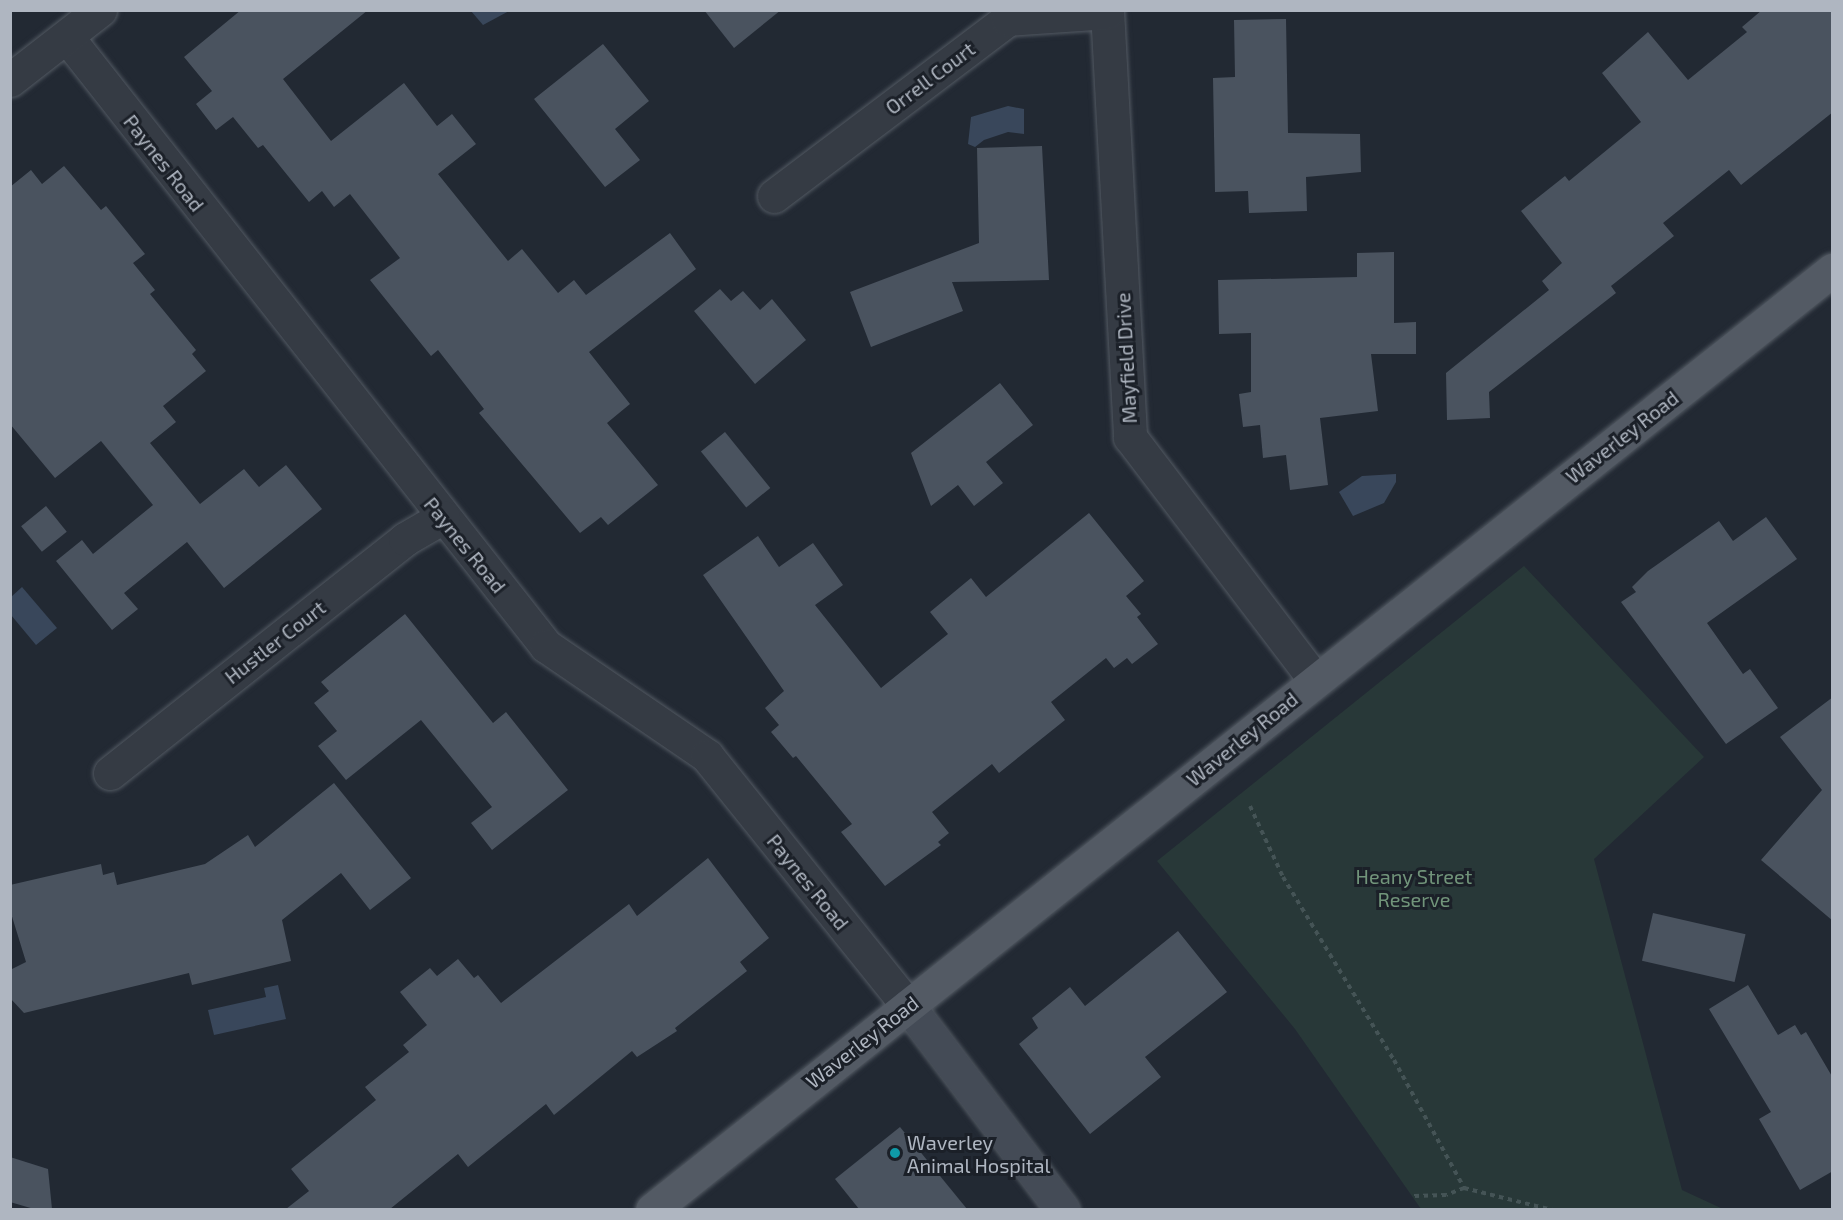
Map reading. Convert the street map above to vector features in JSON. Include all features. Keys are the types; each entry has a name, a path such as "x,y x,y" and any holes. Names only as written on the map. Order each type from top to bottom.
{"main road":[{"name":"Waverley Road","path":"652,1209 1833,270"}],"street":[{"path":"10,80 100,10"},
{"name":"Orrell Court","path":"774,196 1008,19 1107,11"},
{"name":"Mayfield Drive","path":"1107,11 1130,437 1315,680"},
{"name":"Paynes Road","path":"67,37 546,646 707,756 908,1006"},
{"name":"Hustler Court","path":"110,772 405,539 443,517"},
{"path":"908,1006 1063,1209"}],"path":[{"path":"1250,806 1283,877 1394,1060 1464,1188"},
{"path":"1414,1196 1446,1195 1464,1188 1552,1209"}],"green space":[{"name":"Heany Street Reserve","path":"1524,566 1704,757 1594,859 1682,1190 1723,1209 1421,1209 1295,1029 1157,861"}],"water":[{"path":"471,11 509,11 483,25"},
{"path":"1008,106 1024,109 1024,134 1008,132 984,140 975,147 968,144 971,117"},
{"path":"1396,474 1396,482 1384,503 1353,516 1339,492 1362,476"},
{"path":"22,587 57,628 36,645 11,615 11,597"},
{"path":"278,985 286,1019 214,1035 208,1010 266,997 264,988"}],"building":[{"path":"241,10 368,10 283,79 331,141 404,83 437,126 452,114 476,144 438,174 508,261 522,249 558,293 574,280 586,295 670,233 696,269 589,352 630,404 607,423 658,485 608,525 601,517 580,533 479,413 484,409 438,350 431,356 370,280 400,258 350,194 334,207 322,191 309,202 263,145 258,148 233,117 216,130 196,104 212,91 184,57"},
{"path":"704,10 781,10 734,48"},
{"path":"1762,10 1833,10 1833,112 1741,185 1729,170 1663,223 1674,236 1611,286 1616,293 1489,392 1490,418 1447,420 1446,373 1549,290 1542,281 1562,263 1521,211 1565,176 1569,181 1641,122 1602,73 1648,32 1688,80 1747,32 1742,27"},
{"path":"1286,19 1288,133 1360,134 1361,172 1306,177 1307,211 1249,213 1248,191 1215,192 1213,78 1235,77 1234,20"},
{"path":"603,44 649,101 615,129 640,160 605,187 534,99"},
{"path":"1042,146 1049,280 952,282 963,311 871,347 850,292 979,243 977,148"},
{"path":"64,166 101,210 106,206 145,254 133,263 155,290 150,294 196,350 192,354 206,371 163,406 176,422 150,443 200,504 244,469 259,487 286,465 322,509 224,588 187,542 124,593 138,609 112,630 56,561 82,540 93,554 153,505 101,441 55,478 10,424 10,187 31,170 42,184"},
{"path":"1394,252 1394,323 1416,322 1416,354 1371,354 1378,411 1320,418 1328,485 1290,490 1286,455 1263,458 1260,425 1243,427 1239,394 1251,392 1251,333 1219,334 1218,280 1357,277 1357,253"},
{"path":"720,289 731,301 743,291 760,310 772,299 806,340 755,384 694,311"},
{"path":"1000,383 1033,425 986,462 1003,483 974,506 958,485 931,506 911,453"},
{"path":"725,432 770,488 746,507 701,452"},
{"path":"46,506 67,532 42,552 21,526"},
{"path":"1089,513 1144,581 1126,596 1141,614 1137,617 1158,644 1132,664 1127,658 1114,668 1106,658 1051,702 1065,720 999,773 992,764 932,812 949,833 938,842 941,845 885,886 841,832 852,824 796,756 793,758 771,732 779,725 765,708 784,691 703,575 758,536 779,567 813,543 843,585 815,605 881,688 948,634 930,612 971,578 986,597"},
{"path":"1766,517 1797,559 1707,623 1743,674 1750,669 1778,708 1726,744 1621,602 1636,592 1632,587 1648,571 1719,521 1733,541"},
{"path":"405,614 493,723 506,712 568,790 492,850 471,823 492,807 421,720 346,780 318,746 337,731 314,703 329,691 321,682"},
{"path":"1833,697 1833,921 1761,860 1822,790 1780,737"},
{"path":"334,783 411,878 370,910 341,873 282,920 291,961 192,985 189,973 24,1013 10,998 10,970 26,962 10,910 10,885 101,864 103,875 114,872 117,885 205,864 248,835 255,847"},
{"path":"708,858 769,938 740,962 747,971 675,1028 677,1031 637,1057 632,1051 554,1115 546,1104 468,1167 458,1154 390,1209 286,1209 309,1191 291,1169 376,1100 365,1087 409,1052 403,1045 427,1025 400,992 430,968 437,976 458,959 474,978 478,975 501,1003 629,904 637,916"},
{"path":"1653,913 1746,934 1735,982 1642,961"},
{"path":"1178,931 1227,992 1145,1057 1161,1077 1090,1134 1019,1044 1038,1028 1032,1018 1070,987 1085,1006"},
{"path":"1748,985 1778,1035 1795,1025 1801,1035 1806,1032 1833,1078 1833,1171 1800,1190 1759,1119 1771,1112 1709,1009"},
{"name":"Waverley Animal Hospital","path":"900,1127 967,1209 859,1209 835,1179"},
{"path":"10,1157 48,1169 52,1209 34,1209 10,1202"}],"place":[{"name":"Waverley Animal Hospital","path":"895,1153"}]}
